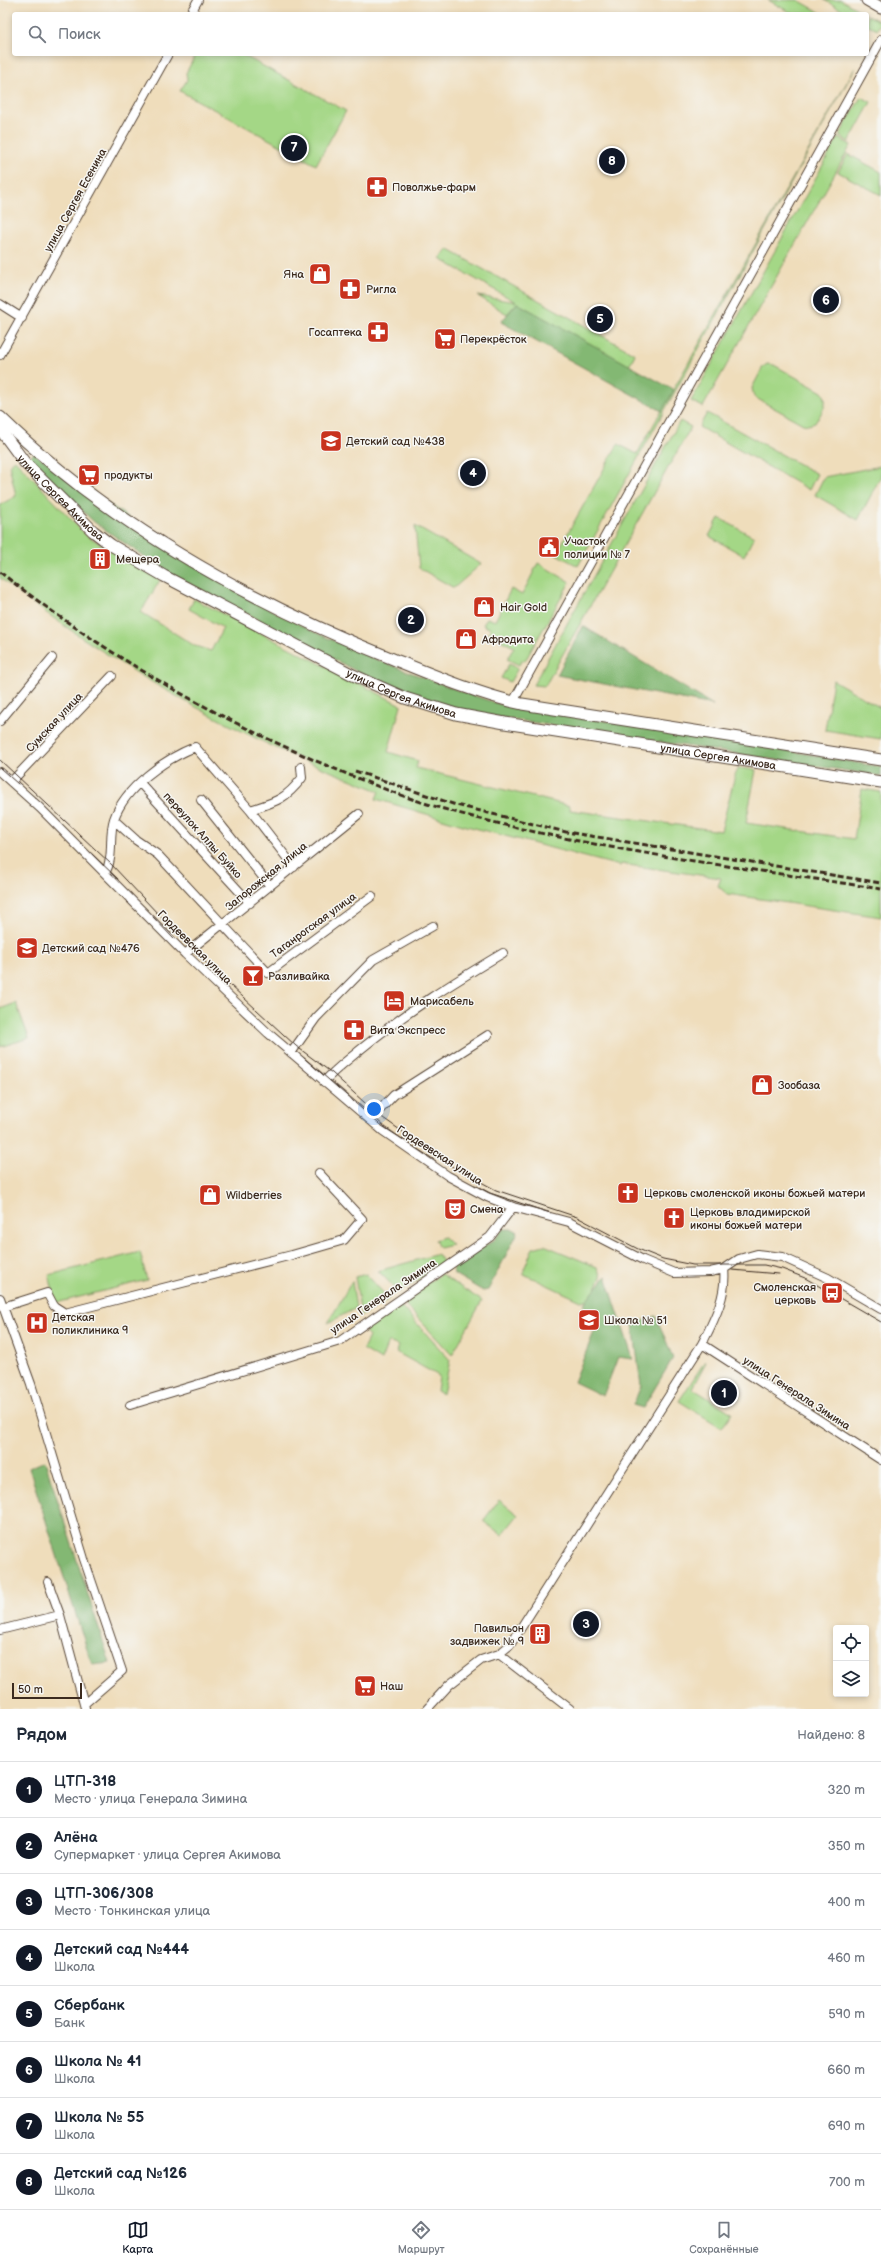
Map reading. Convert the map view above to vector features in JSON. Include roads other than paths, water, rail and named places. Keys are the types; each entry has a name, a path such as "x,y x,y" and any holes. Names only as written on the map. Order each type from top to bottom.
{"main road":[{"path":"867,0 881,8"},
{"name":"улица Сергея Акимова","path":"0,417 35,450 110,509 169,548 254,596 334,636 442,678 513,702 881,760"},
{"name":"улица Сергея Акимова","path":"0,429 23,460 57,497 111,545 164,576 353,675 405,698 456,714 506,723 881,782"},
{"path":"23,460 24,454 29,450 35,450"}],"street":[{"path":"191,12 198,0"},
{"path":"513,702 881,40"},
{"name":"улица Сергея Есенина","path":"0,355 167,56"},
{"path":"0,304 22,318"},
{"path":"0,721 52,658"},
{"name":"Сумская улица","path":"11,782 112,676"},
{"path":"106,874 111,864 114,820 123,803 140,783 176,755 195,747 250,810 294,867"},
{"path":"250,810 276,801 290,793 302,778 301,767"},
{"name":"Гордеевская улица","path":"0,772 40,808 185,954 291,1053 383,1131 448,1176 487,1197 513,1207 569,1222 643,1260 674,1273 710,1272 724,1269 739,1259 757,1254 782,1257 828,1278 881,1309"},
{"name":"переулок Аллы Буйко","path":"140,783 250,903"},
{"path":"201,800 270,886"},
{"name":"Запорожская улица","path":"185,954 222,926 359,814"},
{"path":"114,820 136,840 158,855 222,926"},
{"name":"Таганрогская улица","path":"222,926 268,973 372,896"},
{"path":"291,1053 316,1018 373,960 432,926"},
{"path":"324,1082 332,1073 386,1028 435,993 503,953"},
{"path":"370,1120 394,1095 488,1035"},
{"path":"3,1307 47,1292 54,1306 64,1313 292,1256 344,1240 362,1219 318,1173"},
{"name":"улица Генерала Зимина","path":"130,1404 340,1341 490,1237 513,1207"},
{"path":"427,1709 449,1685 481,1660 499,1654 512,1641 702,1344 719,1308 726,1282 724,1269"},
{"path":"0,1298 31,1384 84,1559 122,1671 84,1707 60,1615 48,1582"},
{"name":"улица Генерала Зимина","path":"702,1344 881,1460"},
{"path":"0,1630 60,1615"},
{"path":"499,1654 570,1709"}],"tram line":[{"path":"0,760 111,864 191,949 296,1046 332,1073 376,1113 451,1166 496,1190 577,1217 638,1249 663,1259 693,1265 764,1265 782,1269 805,1278 881,1322"},
{"path":"0,768 18,784"},
{"path":"92,854 118,879"},
{"path":"153,917 174,939"},
{"path":"304,1058 379,1124 436,1161"},
{"path":"475,1185 490,1193 550,1213"},
{"path":"732,1270 779,1274"}],"railway":[{"path":"0,572 77,629 158,680 199,703 284,747 400,795 429,805 552,836 661,856 881,889"},
{"path":"355,771 456,805 566,832 881,883"}],"place":[{"name":"Школа № 55","path":"294,148"},
{"name":"Детский сад №126","path":"612,161"},
{"name":"Поволжье-фарм","path":"377,187"},
{"name":"Яна","path":"320,274"},
{"name":"Ригла","path":"350,289"},
{"name":"Школа № 41","path":"826,300"},
{"name":"Сбербанк","path":"600,319"},
{"name":"Госаптека","path":"378,332"},
{"name":"Перекрёсток","path":"445,339"},
{"name":"Детский сад №438","path":"331,441"},
{"name":"Детский сад №444","path":"473,473"},
{"name":"продукты","path":"89,475"},
{"name":"Участок полиции № 7","path":"549,547"},
{"name":"Мещера","path":"100,559"},
{"name":"Hair Gold","path":"484,607"},
{"name":"Алёна","path":"411,620"},
{"name":"Афродита","path":"466,639"},
{"name":"Детский сад №476","path":"27,948"},
{"name":"Разливайка","path":"253,976"},
{"name":"Марисабель","path":"394,1001"},
{"name":"Вита Экспресс","path":"354,1030"},
{"name":"Зообаза","path":"762,1085"},
{"name":"Церковь смоленской иконы божьей матери","path":"628,1193"},
{"name":"Wildberries","path":"210,1195"},
{"name":"Смена","path":"455,1209"},
{"name":"Церковь владимирской иконы божьей матери","path":"674,1218"},
{"name":"Смоленская церковь","path":"832,1293"},
{"name":"Школа № 51","path":"589,1320"},
{"name":"Детская поликлиника 9","path":"37,1323"},
{"name":"ЦТП-318","path":"724,1393"},
{"name":"ЦТП-306/308","path":"586,1624"},
{"name":"Павильон задвижек № 9","path":"540,1634"},
{"name":"Наш","path":"365,1686"}]}
